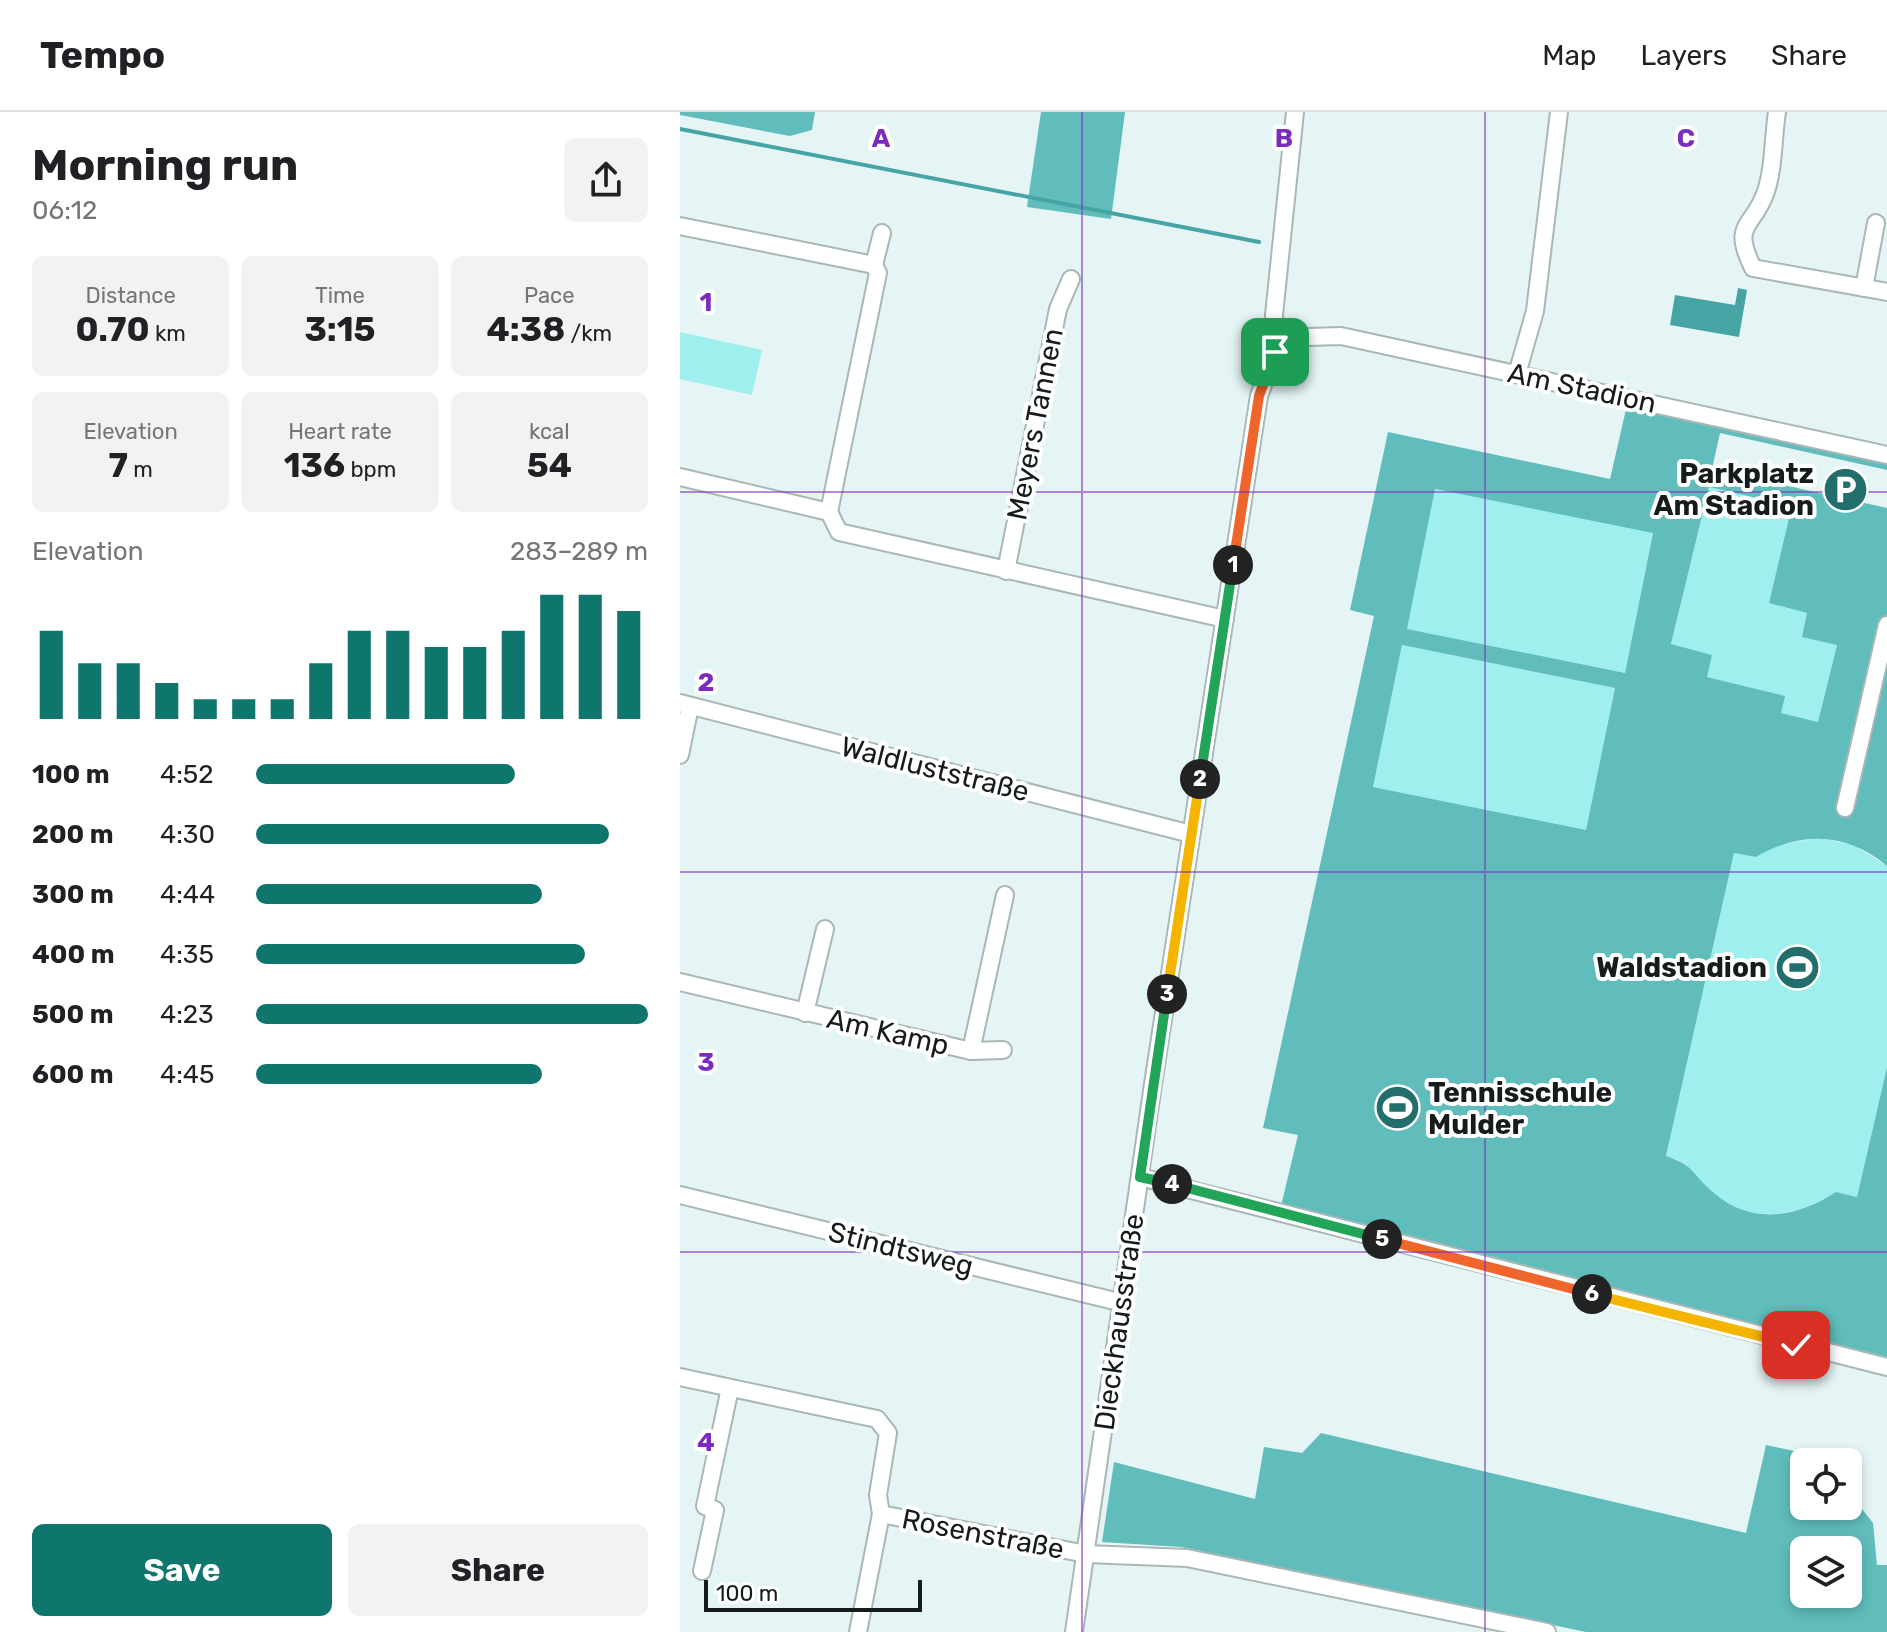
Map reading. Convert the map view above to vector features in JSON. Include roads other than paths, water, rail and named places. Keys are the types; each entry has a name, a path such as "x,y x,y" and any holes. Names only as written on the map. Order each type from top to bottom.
{"street":[{"name":"Dieckhausstraße","path":"1074,1632 1191,834 1259,396 1276,338 1274,315 1295,112"},
{"path":"1517,374 1535,311 1559,112"},
{"path":"1777,112 1765,195 1746,222 1742,247 1753,268 1887,292"},
{"path":"1864,288 1876,223"},
{"path":"680,226 874,265"},
{"path":"882,233 874,265 878,273 829,512 839,532 1225,619"},
{"name":"Meyers Tannen","path":"1006,571 1058,309 1071,279"},
{"name":"Am Stadion","path":"1276,338 1341,336 1887,455"},
{"path":"680,477 829,512"},
{"path":"1845,808 1887,625"},
{"path":"680,755 685,704"},
{"name":"Waldluststraße","path":"685,704 1191,834"},
{"name":"Am Kamp","path":"971,1051 1005,895"},
{"name":"Am Kamp","path":"805,1013 825,929"},
{"name":"Am Kamp","path":"680,982 971,1051 1003,1050"},
{"path":"1140,1177 1887,1367"},
{"name":"Stindtsweg","path":"680,1195 1123,1303"},
{"name":"Rosenstraße","path":"680,1377 877,1419 888,1433 878,1495 881,1514 858,1632"},
{"path":"702,1571 715,1510 705,1506 730,1388"},
{"name":"Rosenstraße","path":"881,1514 1086,1554 1187,1558 1547,1632"}],"waterway":[{"path":"680,129 1259,242"}],"place":[{"name":"Parkplatz Am Stadion","path":"1845,489"},
{"name":"Waldstadion","path":"1798,967"},
{"name":"Tennisschule Mulder","path":"1397,1108"}]}
